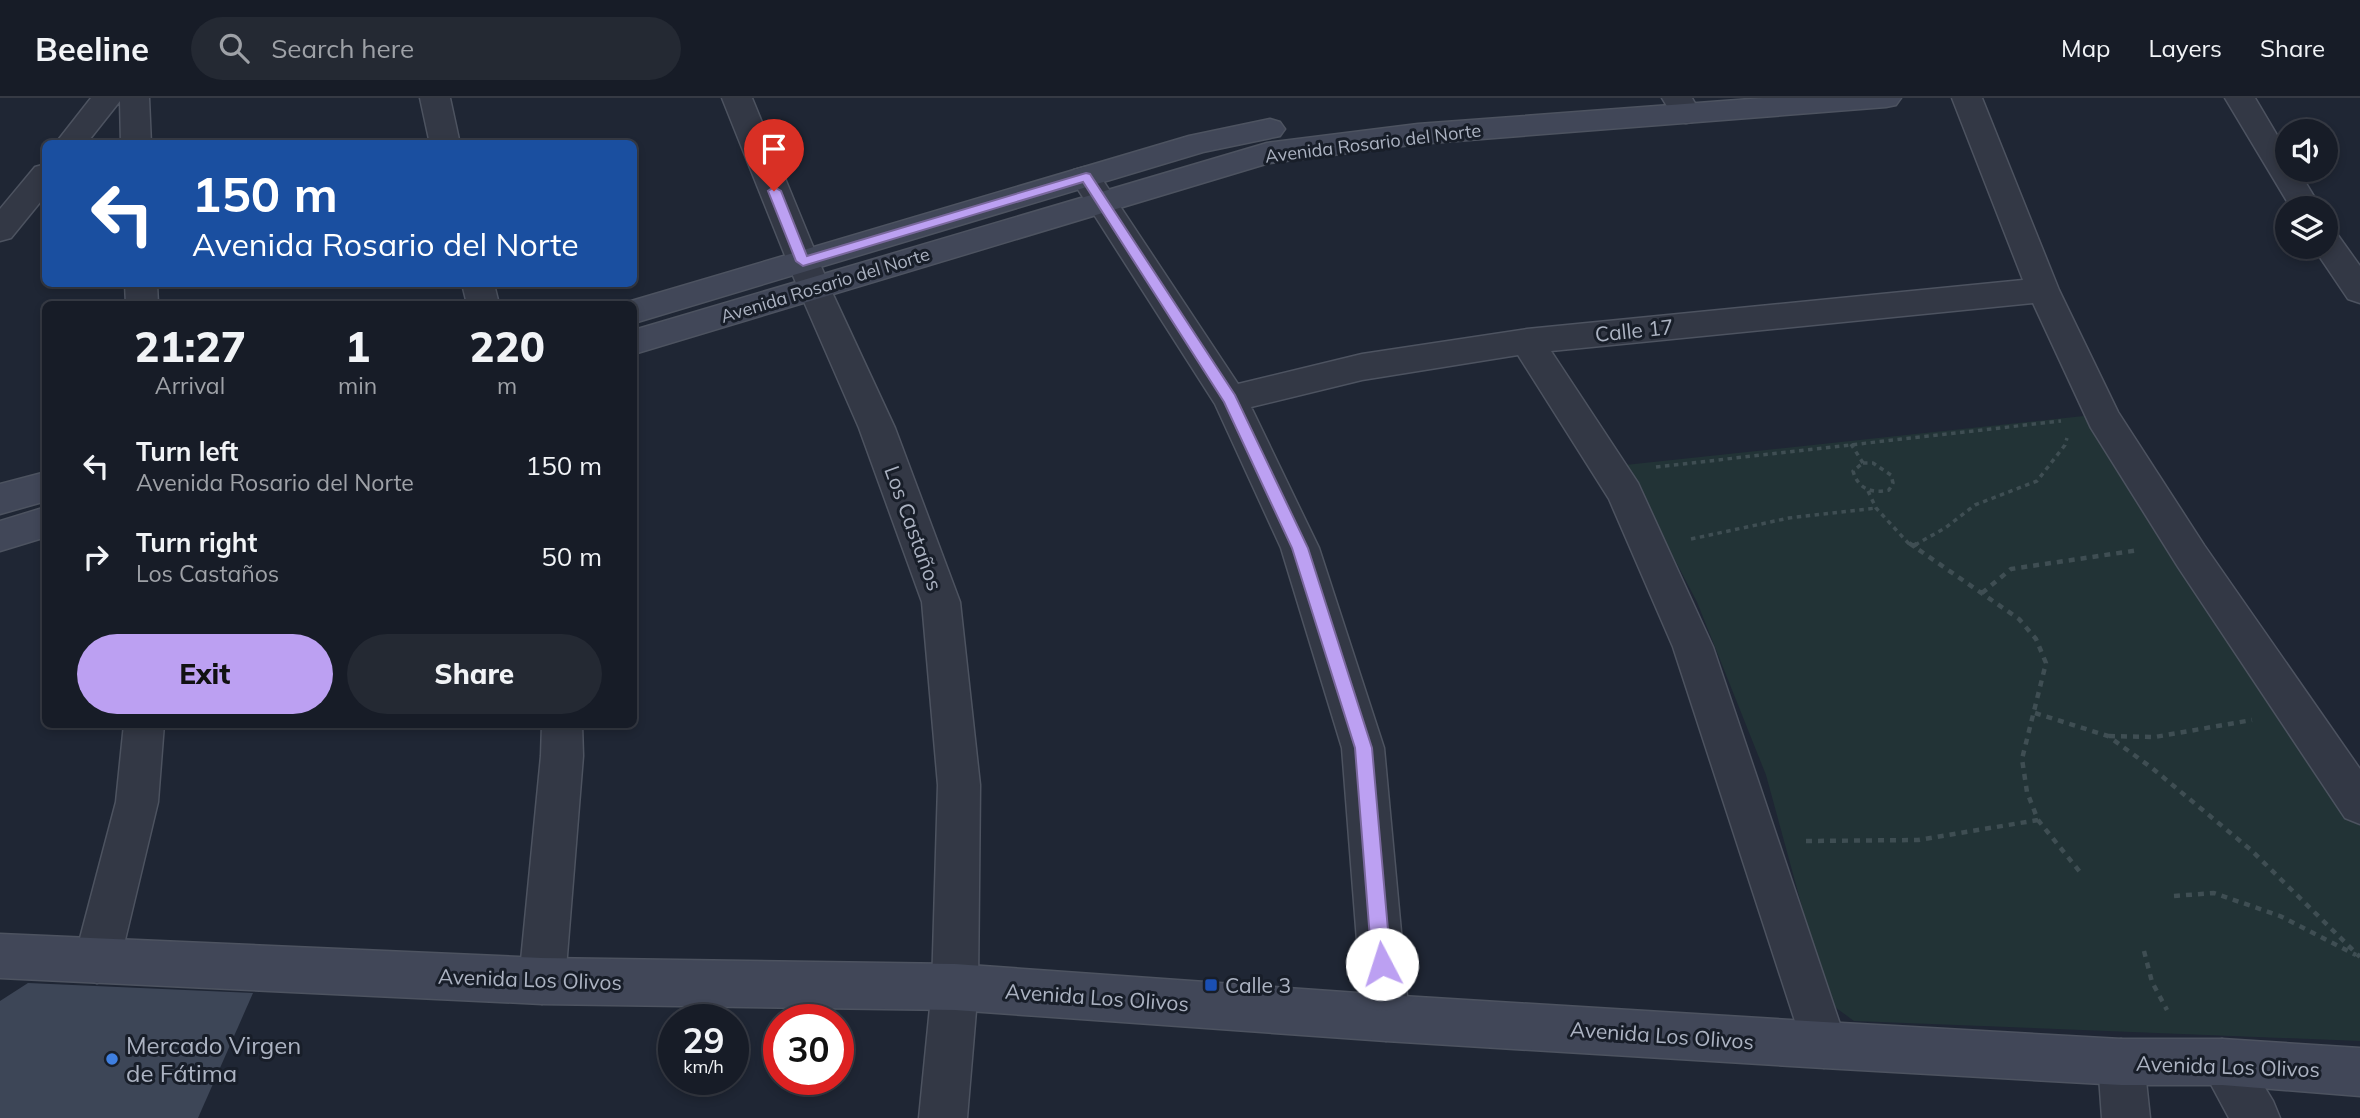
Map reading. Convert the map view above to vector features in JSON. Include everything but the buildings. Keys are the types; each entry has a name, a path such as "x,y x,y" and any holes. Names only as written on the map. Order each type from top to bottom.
{"street":[{"path":"73,140 107,98"},
{"path":"134,98 136,140"},
{"path":"435,98 444,140"},
{"name":"Los Castaños","path":"737,98 808,275 877,428 941,602 959,785 954,987 943,1118"},
{"name":"Avenida Rosario del Norte","path":"1094,189 1200,143 1271,129 1352,118 1603,98"},
{"name":"Avenida Rosario del Norte","path":"637,341 808,275 1094,189 1267,153 1681,106 1886,98"},
{"path":"1967,98 2043,290 2103,418 2191,556 2360,804"},
{"path":"2240,98 2299,196"},
{"path":"0,230 42,179"},
{"path":"1094,189 1230,399 1300,548 1363,748 1386,1018"},
{"path":"2339,249 2360,291"},
{"name":"Avenida Rosario del Norte","path":"637,310 808,275"},
{"name":"Calle 17","path":"1230,399 1362,366 1527,341 2043,290"},
{"path":"1527,341 1625,493 1693,647 1824,1045"},
{"path":"0,499 42,487"},
{"path":"0,536 42,523"},
{"path":"97,961 137,802 144,728"},
{"path":"542,981 562,756 562,728"},
{"name":"Avenida Los Olivos","path":"1,957 542,981 954,987 1386,1018 1824,1045 2121,1062 2222,1062 2360,1072"},
{"path":"2121,1062 2126,1118"},
{"path":"2222,1062 2256,1118"}],"path":[{"path":"1649,468 2072,420"},
{"path":"1912,547 1945,528 1975,505 2037,481 2065,445 2069,433"},
{"path":"1851,444 1863,463"},
{"path":"1868,491 1879,493 1889,490 1893,483 1891,475 1884,467 1873,463 1856,466 1854,478 1868,491 1877,508 1912,547 2019,619 2036,639 2046,663 2022,759 2027,792 2038,820 2080,872"},
{"path":"1680,542 1789,518 1877,508"},
{"path":"1982,593 2011,569 2146,549"},
{"path":"2035,712 2108,736 2155,737 2259,719"},
{"path":"2108,736 2152,768 2251,850 2360,957"},
{"path":"1797,842 1918,840 2038,820"},
{"path":"2174,896 2214,892 2280,916 2360,957"},
{"path":"2144,951 2152,982 2167,1010"}],"shaded area":[{"path":"2084,416 2174,561 2360,826 2360,1041 1854,1021 1828,1002 1766,775 1697,602 1625,465"}],"place":[{"name":"Calle 3","path":"1211,985"},
{"name":"Mercado Virgen de Fátima","path":"112,1059"}],"route":[{"path":"774,191 803,261 1086,177 1230,399 1300,548 1363,748 1382,964"}]}
